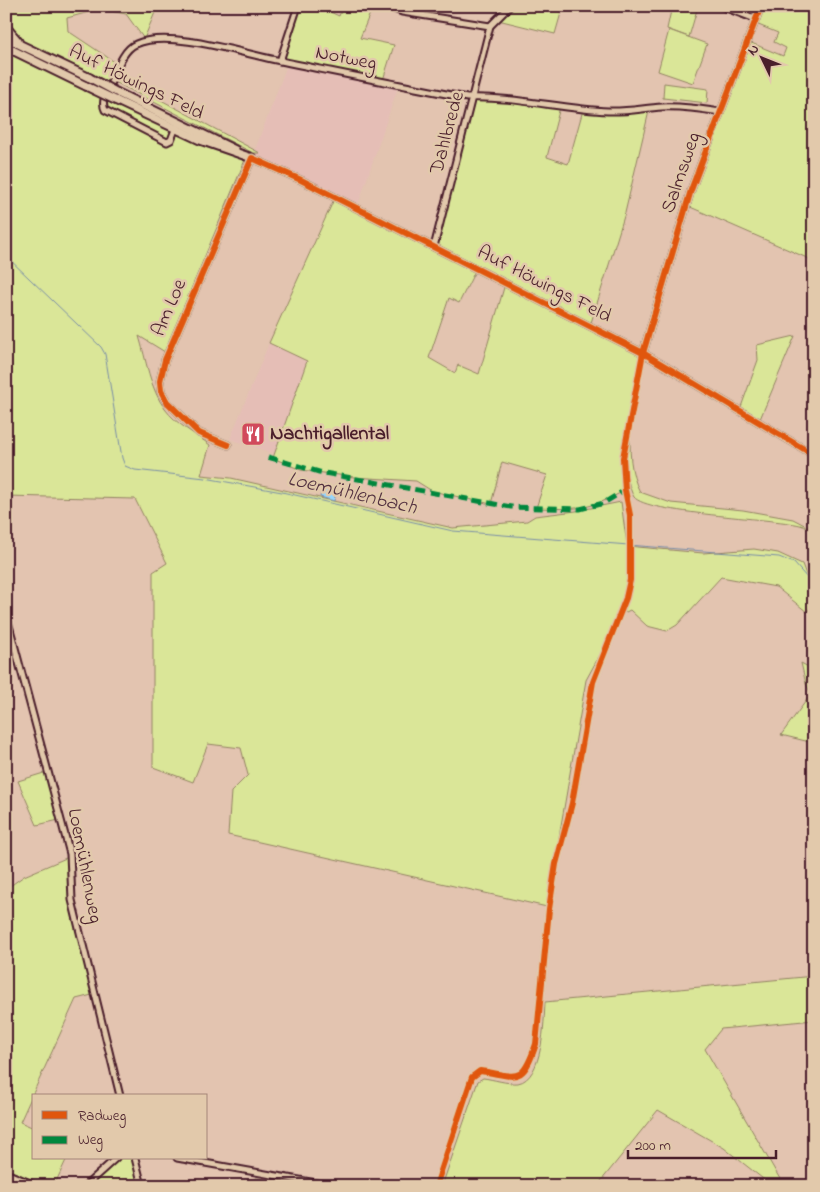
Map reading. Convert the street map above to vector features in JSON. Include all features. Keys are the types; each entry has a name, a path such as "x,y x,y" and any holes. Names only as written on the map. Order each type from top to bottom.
{"main road":[{"path":"6,27 22,45"},
{"name":"Auf Höwings Feld","path":"6,38 118,92 176,126"},
{"name":"Auf Höwings Feld","path":"6,47 115,100 252,158"}],"street":[{"path":"280,61 298,6"},
{"path":"386,6 402,12 490,26 510,6"},
{"path":"721,6 755,19"},
{"name":"Salmsweg","path":"643,353 691,190 761,6"},
{"name":"Dahlbrede","path":"434,247 490,26"},
{"name":"Notweg","path":"176,126 171,140 167,142 105,110 104,101 129,48 144,41 186,42 472,98 510,99 608,111 632,111 662,107 720,112"},
{"name":"Auf Höwings Feld","path":"252,158 301,180 643,353 814,455"},
{"name":"Am Loe","path":"228,445 199,433 167,402 160,381 165,360 252,158"},
{"name":"Loemühlenweg","path":"6,614 70,854 72,900 120,1094"},
{"path":"85,1186 114,1160"},
{"path":"136,1160 142,1186"},
{"path":"188,1160 333,1186"},
{"path":"6,1174 37,1186"}],"shaded area":[{"path":"287,65 398,87 357,208 252,158"},
{"path":"269,343 307,361 275,454 230,439"}],"green space":[{"path":"7,6 145,6 156,10 144,39 126,14 100,9 67,18 68,31 116,63 107,81 24,42 8,23"},
{"path":"300,6 317,6 339,16 343,6 373,6 360,38 394,45 383,80 283,59"},
{"path":"511,6 563,6 555,34 498,20"},
{"path":"672,6 698,6 689,37 667,29"},
{"path":"764,6 814,6 814,261 688,206 749,42 783,56 786,48 774,42 778,33 756,24"},
{"path":"669,30 707,44 693,83 658,71"},
{"path":"6,51 148,120 245,160 165,352 139,336 152,383 165,409 180,424 210,445 201,475 231,478 453,528 527,521 535,516 576,511 621,502 627,546 703,553 754,549 778,553 802,564 808,580 814,586 814,602 807,612 776,587 721,577 677,625 667,631 647,626 630,610 622,614 586,680 547,907 228,835 231,792 248,775 241,748 208,744 193,782 153,767 153,572 167,563 135,499 6,496"},
{"path":"118,77 260,153 253,153 113,81"},
{"path":"664,83 708,89 707,103 663,98"},
{"path":"476,97 560,107 547,157 568,164 583,110 607,113 649,111 625,213 590,326 593,324 694,381 692,385 645,359 631,427 631,461 634,477 640,492 671,503 743,510 793,519 814,530 814,532 802,526 785,522 661,508 644,503 632,494 624,464 625,490 613,497 582,507 536,508 547,475 502,462 491,504 432,491 416,481 354,477 301,470 273,458 307,361 269,343 335,197 433,247 473,99","holes":["476,269 505,284 479,374 458,365 455,373 429,358 449,298 459,303"]},
{"path":"795,336 760,419 741,407 758,360 757,345"},
{"path":"801,663 814,670 814,743 781,735 811,694 806,684"},
{"path":"47,772 59,820 37,825 18,781"},
{"path":"66,858 70,859 72,900 92,995 76,999 20,1122 32,1127 32,1160 66,1160 54,1186 38,1186 6,1173 6,889 24,876"},
{"path":"814,976 814,1020 721,1029 705,1049 784,1186 772,1186 724,1148 658,1110 597,1186 442,1186 478,1081 483,1078 518,1083 526,1079 533,1071 543,1035 545,1002"},
{"path":"119,1160 134,1160 140,1186 88,1186"},
{"path":"7,1176 31,1186 6,1186"},
{"path":"255,1178 308,1186 255,1186"}],"water":[{"path":"323,485 337,489 334,501 320,497"},
{"path":"346,488 360,492 358,500 350,498 351,493 349,492 347,497 344,496"}],"waterway":[{"name":"Loemühlenbach","path":"6,256 101,347 105,354 122,458 125,466 135,470 205,478 282,492 453,531 779,557 794,563 814,586"}],"marked path":[{"path":"268,457 319,472 511,507 580,509 604,503 625,490 626,494"}],"cycle path":[{"path":"436,1186 472,1077 480,1071 510,1076 517,1075 527,1067 536,1044 549,909 556,864 572,803 593,682 626,598 630,580 630,515 625,490 623,458 643,353 691,190 761,6"},
{"path":"228,445 199,433 167,402 161,391 160,381 165,360 252,158 301,180 643,353 814,455"}],"place":[{"name":"Nachtigallental","path":"253,434"}]}
